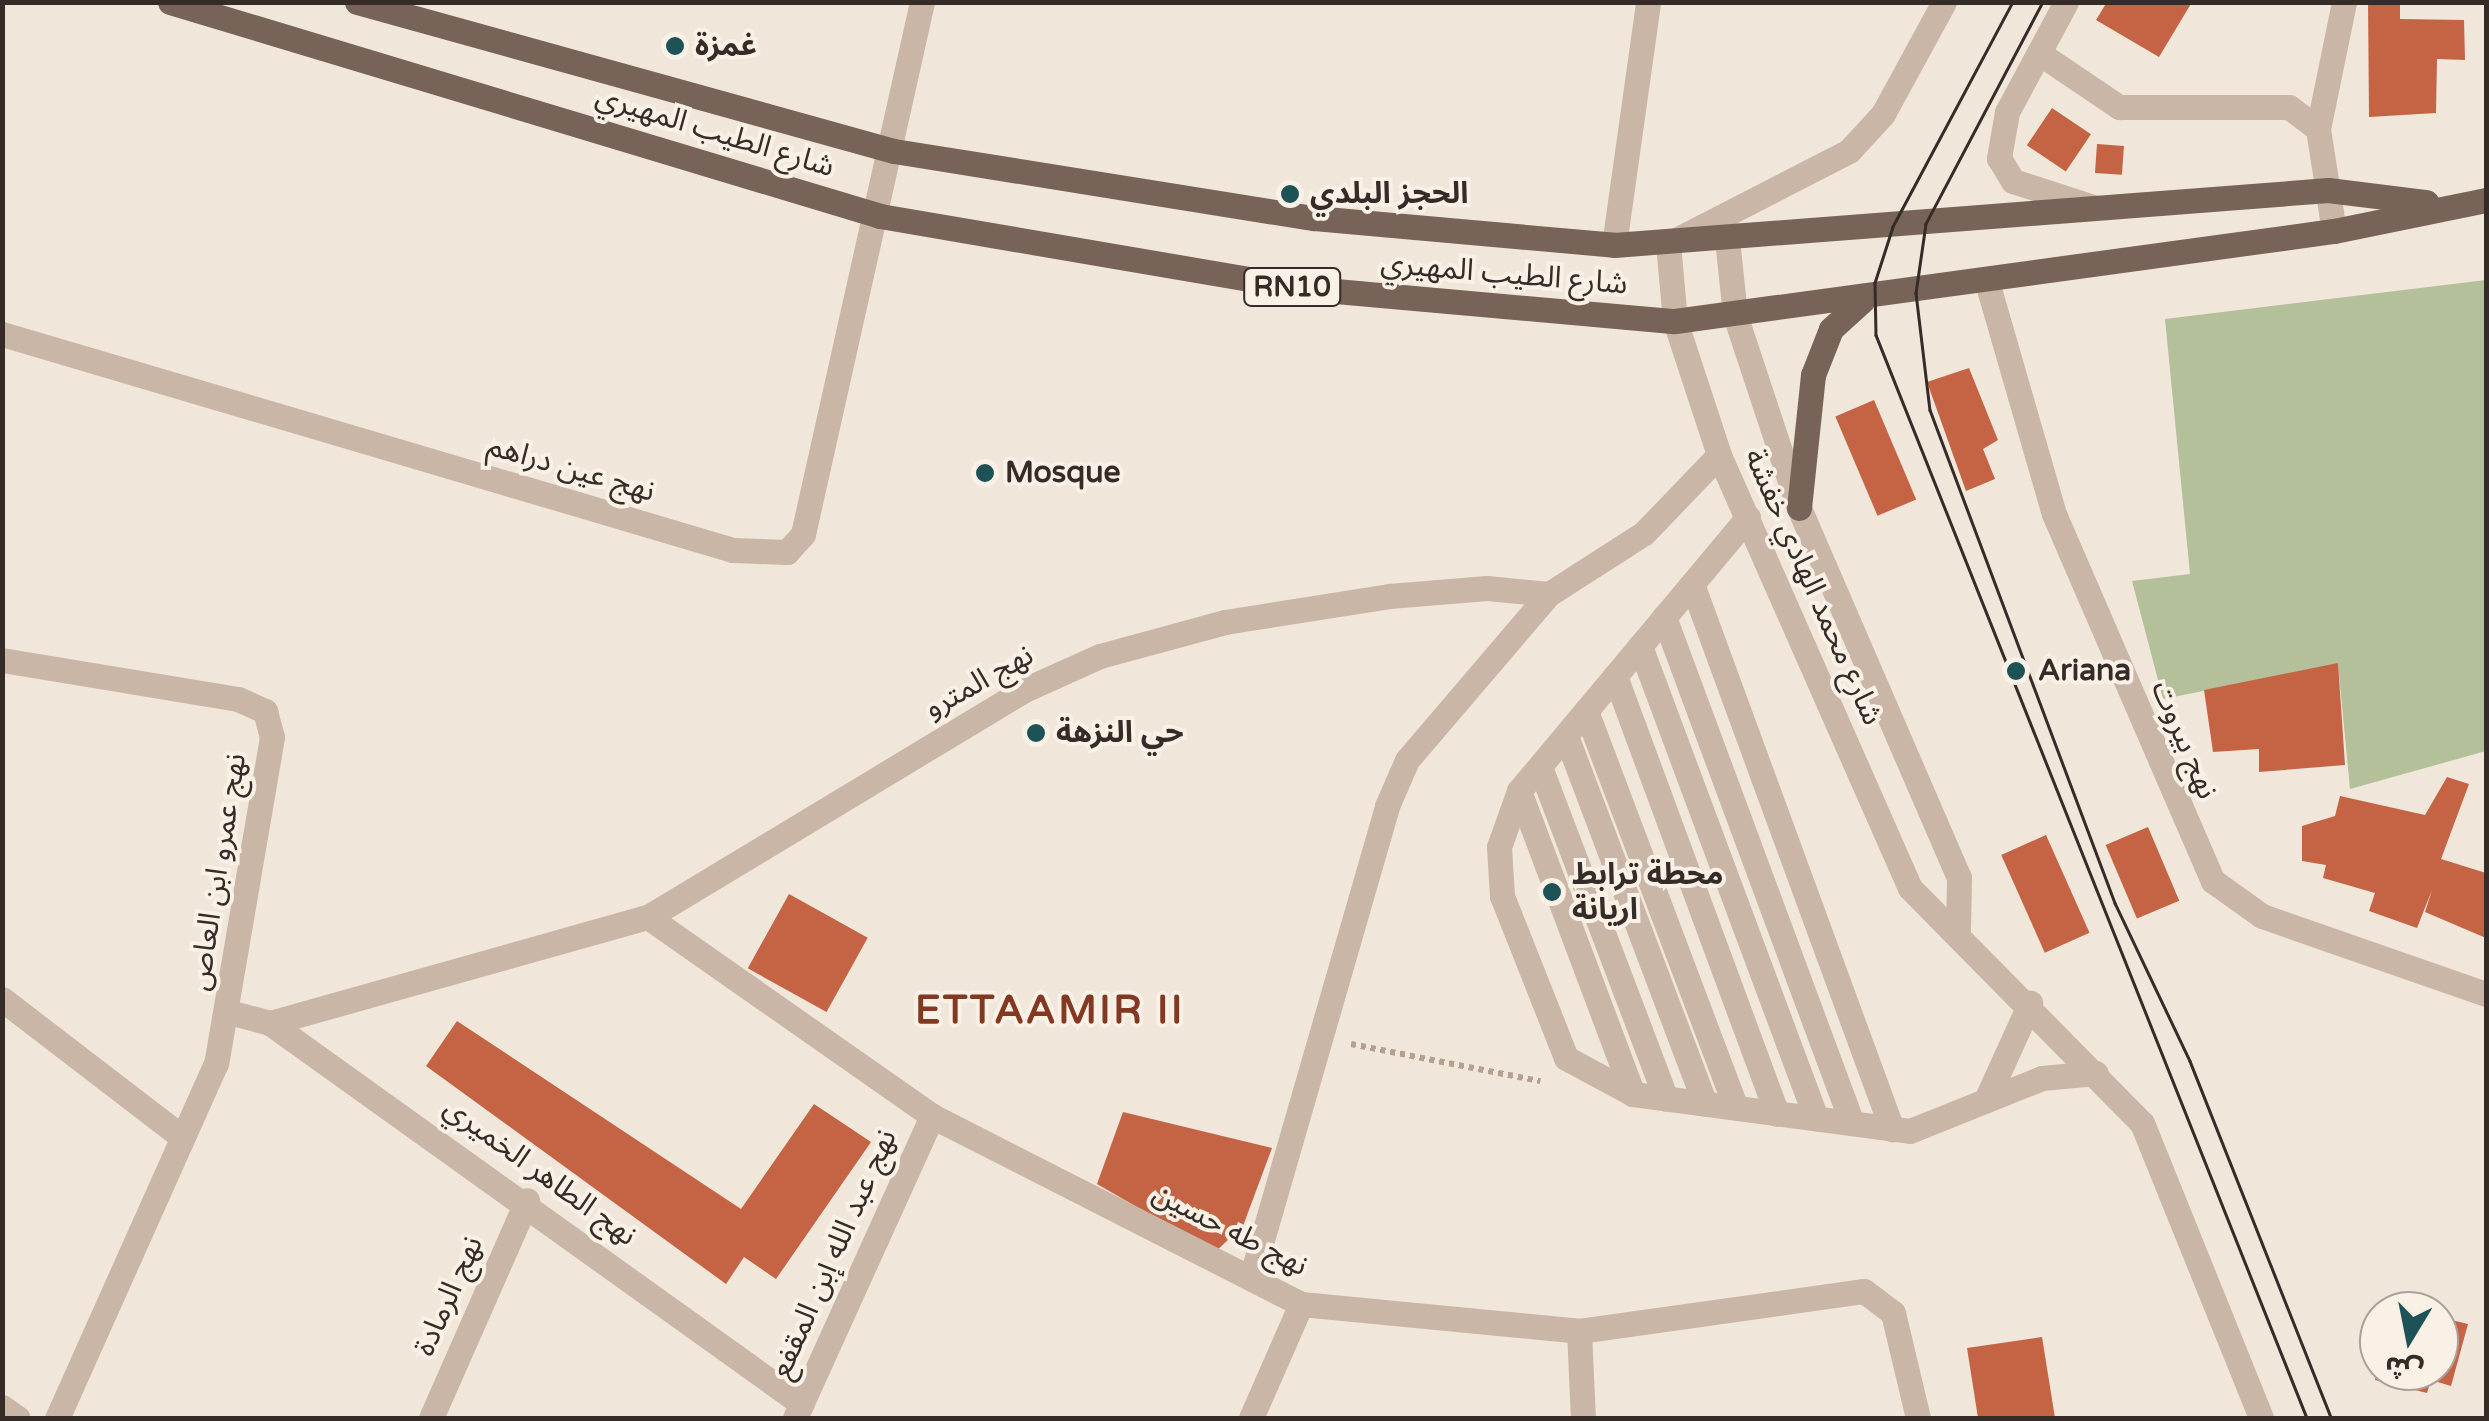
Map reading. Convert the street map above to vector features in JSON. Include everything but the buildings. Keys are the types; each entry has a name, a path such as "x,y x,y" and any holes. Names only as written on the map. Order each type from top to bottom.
{"main road":[{"name":"شارع الطيب المهيري","path":"170,2 880,216 1302,288 1675,321 1987,282 2334,230 2440,204 2486,200"},
{"name":"شارع الطيب المهيري","path":"357,2 426,12 894,151 1314,218 1614,245 2113,212 2328,190 2440,204"},
{"path":"1799,508 1813,375 1831,330 1865,300"}],"street":[{"path":"880,216 922,2"},
{"path":"1614,245 1648,2"},
{"path":"1668,244 1858,143 1944,2"},
{"path":"2066,2 2004,123 2004,172 2031,190 2113,212"},
{"path":"2334,230 2318,129 2344,2"},
{"path":"2039,53 2120,107 2252,101 2289,108 2318,129"},
{"name":"نهج عين دراهم","path":"2,334 733,550 787,552 803,534 880,216"},
{"name":"شارع محمد الهادي خفشة","path":"1727,238 1735,316 1799,508 1959,877 1958,928"},
{"name":"شارع محمد الهادي خفشة","path":"1668,244 1675,321 1719,454 1910,888 1958,928 2030,1004 2096,1074 2157,1149 2261,1418"},
{"name":"نهج بيروت","path":"1987,282 2054,514 2213,881 2262,916 2486,994"},
{"path":"1251,1278 1322,1038 1372,843 1407,760 1549,594 1644,532 1719,454"},
{"path":"1748,516 1520,791 1499,847 1502,896 1566,1058 1633,1094 1910,1131 2042,1078 2096,1074"},
{"path":"1692,584 1892,1129"},
{"name":"نهج المترو","path":"270,1023 648,917 1022,691 1100,656 1225,622 1389,596 1549,594"},
{"path":"1664,617 1852,1123"},
{"path":"1640,646 1816,1118"},
{"name":"نهج عمرو ابن العاص","path":"2,660 264,711 272,737 230,1012"},
{"path":"1615,676 1777,1114"},
{"path":"1586,712 1736,1108"},
{"path":"1566,736 1704,1104"},
{"path":"1540,767 1666,1099"},
{"path":"1520,791 1633,1094"},
{"name":"نهج طه حسين","path":"648,917 932,1116 1301,1304 1579,1330 1864,1291 1893,1314 1918,1418"},
{"path":"2,999 179,1134"},
{"path":"1986,1100 2030,1004"},
{"path":"57,1418 179,1134 216,1063 230,1012"},
{"name":"نهج الطاهر الخميري","path":"230,1012 270,1023 527,1200 799,1411"},
{"name":"نهج عبد الله إبن المقفع","path":"799,1411 932,1116"},
{"name":"نهج الرمادة","path":"430,1418 527,1200"},
{"path":"1251,1418 1301,1304"},
{"path":"1579,1330 1583,1418"},
{"path":"2,1407 18,1418"}],"path":[{"path":"1322,1038 1553,1083 1566,1058"}],"green space":[{"path":"2486,280 2486,751 2350,789 2338,664 2163,699 2132,581 2190,574 2165,319"}],"tram line":[{"path":"2013,2 1893,227 1875,283 1876,335 2307,1418"},
{"path":"2043,2 1926,224 1916,293 1930,410 2115,903 2190,1061 2331,1418"}],"place":[{"name":"غمزة","path":"675,46"},
{"name":"الحجز البلدي","path":"1290,194"},
{"name":"Mosque","path":"985,473"},
{"name":"Ariana","path":"2016,671"},
{"name":"حي النزهة","path":"1036,733"},
{"name":"محطة ترابط اريانة","path":"1552,892"}],"district":[{"name":"ETTAAMIR II","path":"1050,1010"}]}
